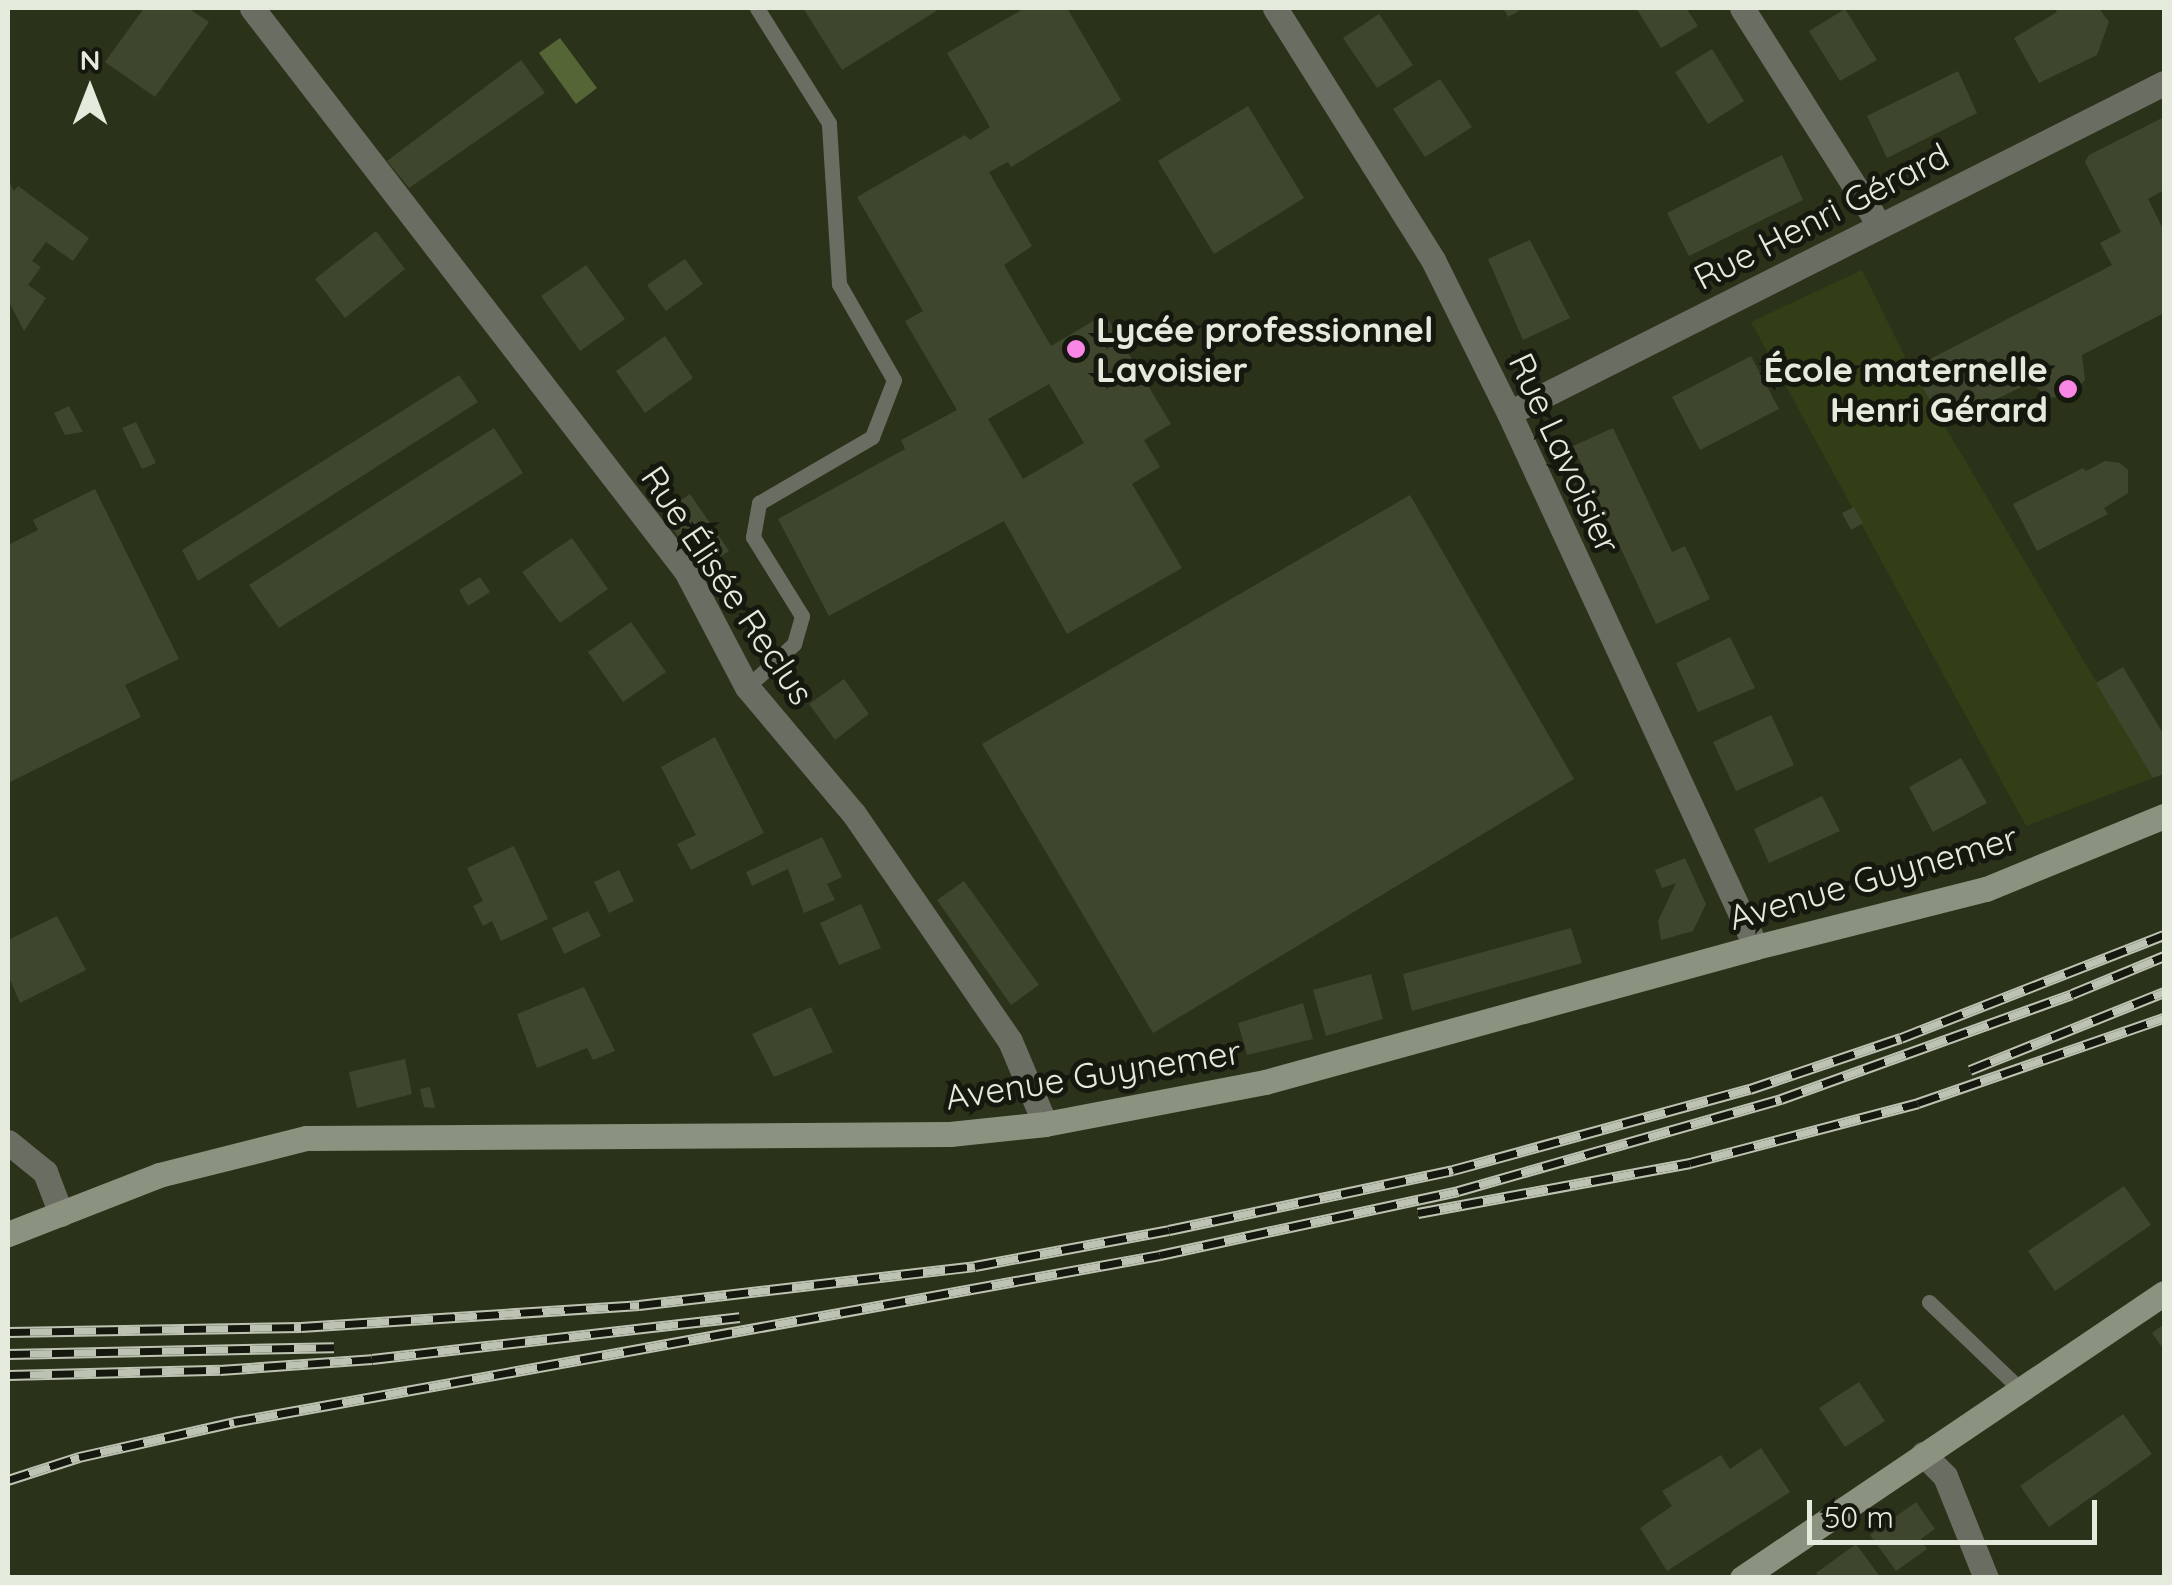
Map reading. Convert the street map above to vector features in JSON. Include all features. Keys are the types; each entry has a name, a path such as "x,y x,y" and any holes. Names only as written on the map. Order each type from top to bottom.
{"main road":[{"name":"Avenue Guynemer","path":"8,1234 159,1175 306,1138 882,1136 1044,1124 1266,1082 1756,947 1986,889 2164,816"},
{"path":"1742,1578 2164,1293"}],"street":[{"name":"Rue Élisée Reclus","path":"252,8 686,571 748,687 854,814 999,1025 1044,1124"},
{"name":"Rue Lavoisier","path":"1275,8 1433,260 1509,413 1756,947"},
{"path":"1742,8 1879,224"},
{"name":"Rue Henri Gérard","path":"1509,413 2164,83"},
{"path":"8,1142 46,1172 62,1214"},
{"path":"1923,1454 1944,1476 1986,1578"}],"lane":[{"path":"748,687 794,644 802,616 753,537 759,503 872,436 894,380 839,284 829,123 757,8"},
{"path":"1930,1302 2020,1389"}],"shaded area":[{"path":"560,38 597,88 576,104 539,53"},
{"path":"1862,270 1911,369 2153,778 2026,826 1751,322"}],"building":[{"path":"144,8 188,8 209,22 155,97 105,62"},
{"path":"803,8 941,8 842,70"},
{"path":"1025,8 1067,8 1121,100 1011,167 1008,162 989,172 1032,246 1004,265 1051,346 1105,314 1171,424 1144,440 1160,467 1132,484 1182,568 1067,634 1004,521 829,616 778,519 905,449 901,440 957,410 905,321 923,311 857,197 965,135 970,140 990,127 947,53","holes":["1049,384 1084,443 1023,479 988,419"]},
{"path":"1503,8 1517,8 1519,11 1508,17"},
{"path":"1636,8 1686,8 1698,26 1661,48"},
{"path":"2054,8 2099,8 2109,22 2097,55 2039,83 2014,38 2057,12"},
{"path":"1845,9 1877,60 1840,81 1809,31"},
{"path":"1379,14 1413,65 1377,88 1343,38"},
{"path":"1712,49 1744,101 1708,124 1675,72"},
{"path":"521,60 545,93 409,188 387,161"},
{"path":"1958,71 1977,113 1887,158 1867,116"},
{"path":"1440,79 1472,127 1425,157 1393,109"},
{"path":"1248,106 1304,198 1214,254 1158,161"},
{"path":"2164,117 2164,190 2148,199 2164,231 2164,313 2082,355 2085,380 2072,396 2048,398 2031,382 1945,425 1911,369 2112,265 2100,243 2121,232 2085,162 2089,155"},
{"path":"1782,155 1803,200 1689,256 1667,213"},
{"path":"8,179 14,191 18,186 89,238 73,261 46,242 32,261 41,267 28,285 46,298 24,331 8,300"},
{"path":"376,231 405,269 345,318 315,279"},
{"path":"1530,240 1570,318 1523,340 1488,259"},
{"path":"685,259 703,284 666,311 647,285"},
{"path":"586,265 625,319 580,351 541,296"},
{"path":"665,336 693,378 645,413 616,371"},
{"path":"1751,356 1779,409 1700,450 1672,397"},
{"path":"459,375 478,402 198,581 182,550"},
{"path":"69,406 83,432 65,435 54,413"},
{"path":"136,422 156,463 142,469 122,428"},
{"path":"494,428 523,473 279,628 249,585"},
{"path":"1613,428 1672,552 1685,546 1710,599 1656,624 1573,446"},
{"path":"2105,461 2120,463 2128,470 2128,493 2104,508 2108,514 2037,551 2013,504"},
{"path":"95,489 179,659 125,685 141,717 8,783 8,545 38,530 33,520"},
{"path":"690,494 729,551 701,570 662,513"},
{"path":"1410,495 1574,779 1153,1033 982,744"},
{"path":"1854,507 1863,523 1851,530 1842,513"},
{"path":"572,538 608,589 560,623 522,572"},
{"path":"480,577 490,592 468,606 459,590"},
{"path":"631,622 666,672 623,702 588,652"},
{"path":"1730,637 1755,688 1698,712 1676,663"},
{"path":"2123,667 2164,735 2164,774 2153,778 2096,683"},
{"path":"844,679 869,714 835,740 809,704"},
{"path":"1771,715 1794,765 1736,791 1713,742"},
{"path":"715,737 764,833 691,870 677,844 696,835 661,767"},
{"path":"1961,758 1987,803 1933,832 1909,787"},
{"path":"1822,796 1840,831 1769,863 1754,829"},
{"path":"822,837 842,877 827,884 835,900 804,913 788,869 752,886 746,872"},
{"path":"514,846 548,919 501,941 492,921 483,926 473,906 483,901 467,868"},
{"path":"1685,858 1706,904 1693,931 1661,940 1658,921 1676,883 1662,888 1655,870"},
{"path":"619,870 634,901 609,913 594,882"},
{"path":"964,881 1039,985 1011,1005 937,900"},
{"path":"861,904 881,948 839,965 820,923"},
{"path":"588,911 601,936 564,954 552,928"},
{"path":"57,916 86,970 20,1003 8,975 8,940"},
{"path":"1571,928 1582,963 1412,1011 1403,974"},
{"path":"1371,974 1383,1019 1326,1036 1313,990"},
{"path":"584,987 615,1051 593,1060 587,1048 537,1068 517,1014"},
{"path":"1303,1003 1313,1039 1247,1055 1238,1023"},
{"path":"811,1007 833,1052 774,1077 752,1034"},
{"path":"405,1059 412,1094 357,1108 349,1072"},
{"path":"430,1087 435,1108 424,1107 420,1089"},
{"path":"2124,1186 2151,1225 2055,1291 2028,1251"},
{"path":"2164,1324 2164,1350 2152,1333"},
{"path":"1859,1382 1885,1421 1845,1447 1819,1408"},
{"path":"2123,1414 2152,1454 2049,1527 2020,1486"},
{"path":"1761,1448 1790,1492 1667,1571 1640,1528 1672,1506 1662,1491 1721,1455 1730,1469"},
{"path":"1916,1502 1935,1529 1921,1539 1927,1549 1896,1571 1870,1535"},
{"path":"1856,1544 1881,1578 1820,1578 1816,1573"}],"railway":[{"path":"8,1332 301,1327 639,1305 975,1266 1453,1170 1750,1089 1901,1038 2164,935"},
{"path":"8,1480 79,1457 234,1422 1160,1255 1458,1191 1781,1099 2072,994 2164,956"},
{"path":"1970,1070 2164,992"},
{"path":"1418,1213 1690,1163 1918,1103 2164,1018"},
{"path":"8,1375 220,1370 372,1359 740,1317"},
{"path":"8,1354 334,1347"}],"place":[{"name":"Lycée professionnel Lavoisier","path":"1076,349"},
{"name":"École maternelle Henri Gérard","path":"2068,389"}]}
